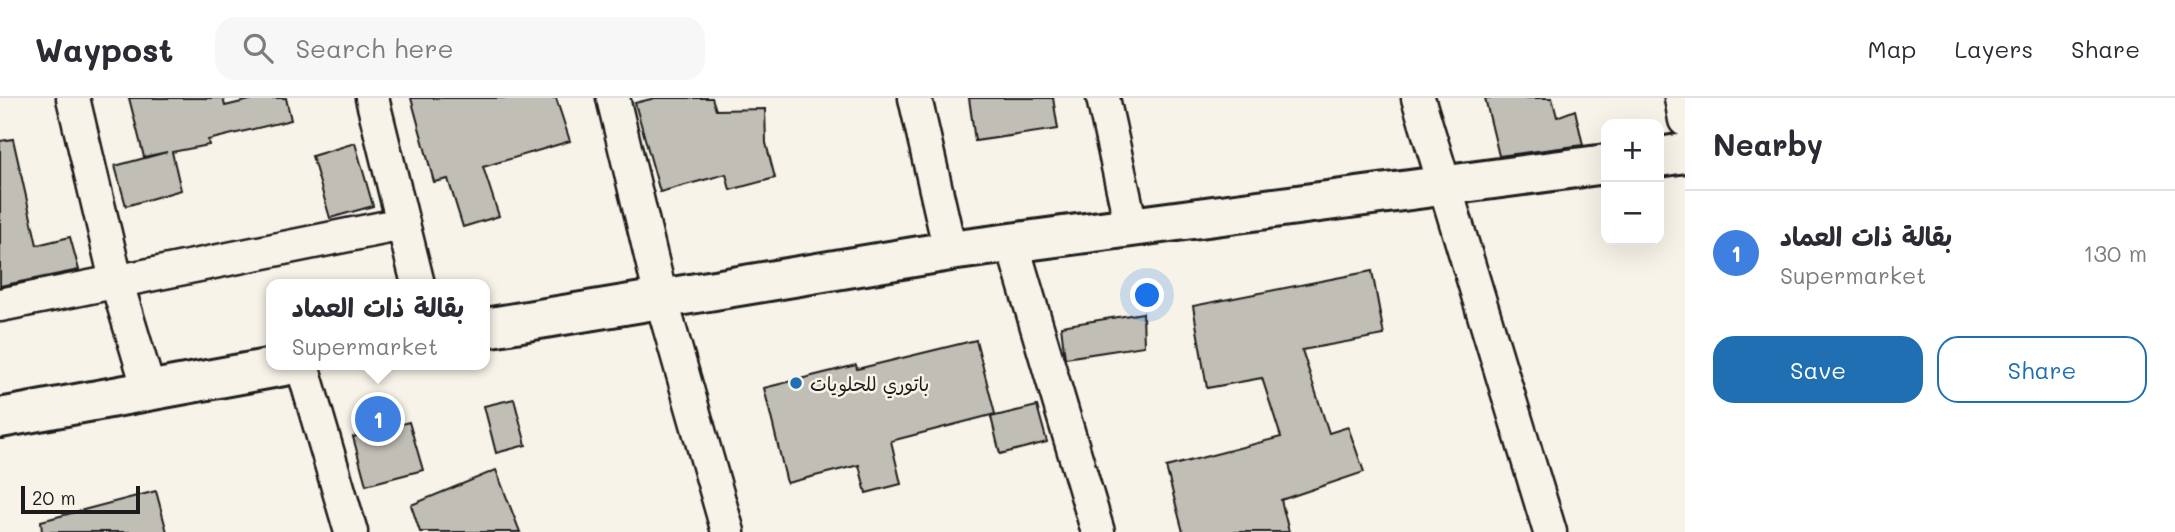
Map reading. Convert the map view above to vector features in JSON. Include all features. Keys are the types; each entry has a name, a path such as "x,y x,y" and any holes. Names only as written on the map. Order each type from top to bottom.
{"street":[{"path":"73,98 116,280 149,390"},
{"path":"372,98 417,279"},
{"path":"613,98 661,298 728,532"},
{"path":"915,98 950,251"},
{"path":"1103,98 1131,226"},
{"path":"1418,98 1550,532"},
{"path":"1681,98 1685,120"},
{"path":"1664,156 1685,153"},
{"path":"490,327 950,251 1601,165"},
{"path":"0,305 403,224"},
{"path":"1012,243 1098,532"},
{"path":"0,418 266,369"},
{"path":"304,370 351,532"}],"building":[{"path":"129,98 223,98 225,106 258,98 286,98 291,120 208,140 209,145 172,152 181,190 126,206 115,166 167,152 144,157"},
{"path":"411,98 556,98 570,141 483,167 499,216 463,227 448,179 434,182"},
{"path":"655,98 712,98 716,110 765,109 766,143 775,178 730,190 726,174 660,192 635,103"},
{"path":"969,98 1053,98 1058,129 975,141"},
{"path":"1485,98 1552,98 1557,117 1575,110 1583,145 1499,156"},
{"path":"13,139 37,245 70,237 79,270 0,286 0,141"},
{"path":"355,143 373,206 330,218 312,156"},
{"path":"1372,271 1384,335 1302,350 1329,433 1348,427 1364,472 1281,500 1289,532 1183,532 1166,467 1281,437 1262,378 1207,388 1193,306"},
{"path":"1143,313 1144,346 1065,358 1061,326"},
{"path":"976,340 995,414 891,441 901,484 866,493 859,465 787,483 764,388 856,365 857,369"},
{"path":"514,399 526,445 496,453 484,406"},
{"path":"1037,406 1047,442 1000,454 991,417"},
{"path":"409,422 423,470 366,485 353,437"},
{"path":"496,470 520,532 420,532 411,505"},
{"path":"156,491 167,532 42,532 41,521"}],"place":[{"name":"باتوري للحلويات","path":"796,383"},
{"name":"بقالة ذات العماد","path":"378,419"}]}
